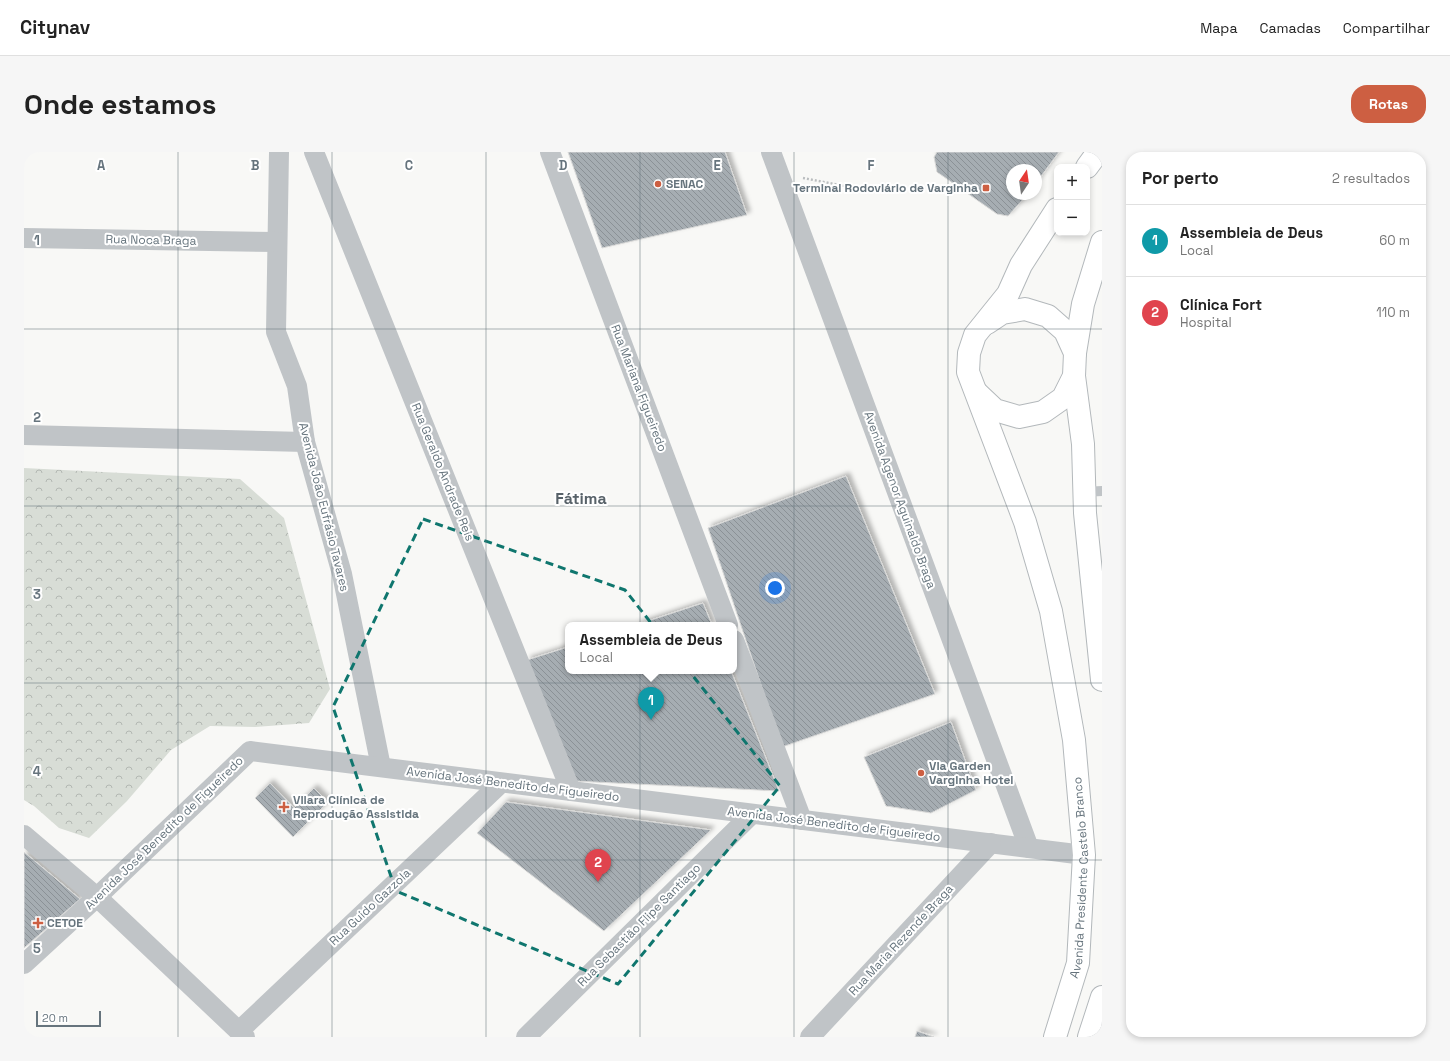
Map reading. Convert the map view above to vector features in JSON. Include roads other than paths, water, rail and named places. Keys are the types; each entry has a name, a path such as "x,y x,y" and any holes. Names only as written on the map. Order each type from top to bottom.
{"main road":[{"path":"1089,164 1098,152"},
{"name":"Avenida Presidente Castelo Branco","path":"1054,214 1021,265 1008,294 975,335 969,353 968,372 1026,522 1051,611 1074,740 1084,855 1078,963 1055,1037"},
{"name":"Avenida Presidente Castelo Branco","path":"1102,242 1083,304 1075,353 1074,376 1083,444 1093,491 1102,680"},
{"name":"Avenida Presidente Castelo Branco","path":"983,326 1002,313 1025,309 1048,316 1065,331 1075,353"},
{"name":"Avenida Presidente Castelo Branco","path":"977,393 995,410 1019,417 1043,412 1063,398 1074,376"},
{"path":"1089,1037 1102,997"}],"street":[{"name":"Avenida João Eufrásio Tavares","path":"279,152 276,332 297,386 305,442 342,574 381,767"},
{"name":"Rua Geraldo Andrade Reis","path":"314,152 571,791"},
{"name":"Rua Mariana Figueiredo","path":"550,152 727,622"},
{"name":"Avenida Agenor Aguinaldo Braga","path":"771,152 1029,848"},
{"name":"Rua Noca Braga","path":"24,238 277,242"},
{"path":"24,435 305,442"},
{"path":"737,648 802,820"},
{"name":"Avenida José Benedito de Figueiredo","path":"24,964 97,897 250,751 1084,855"},
{"name":"Rua Guido Gazzola","path":"242,1034 501,783"},
{"name":"Rua Sebastião Flipe Santiago","path":"526,1037 752,814"},
{"path":"24,835 97,897 242,1034"},
{"name":"Rua Maria Rezende Braga","path":"810,1037 991,844"}],"place":[{"name":"SENAC","path":"658,184"},
{"name":"Terminal Rodoviário de Varginha","path":"986,188"},
{"name":"Assembleia de Deus","path":"651,720"},
{"name":"Via Garden Varginha Hotel","path":"921,773"},
{"name":"Vilara Clínica de Reprodução Assistida","path":"284,807"},
{"name":"Clínica Fort","path":"598,882"},
{"name":"CETOE","path":"38,923"}],"district":[{"name":"Fátima","path":"581,498"}]}
